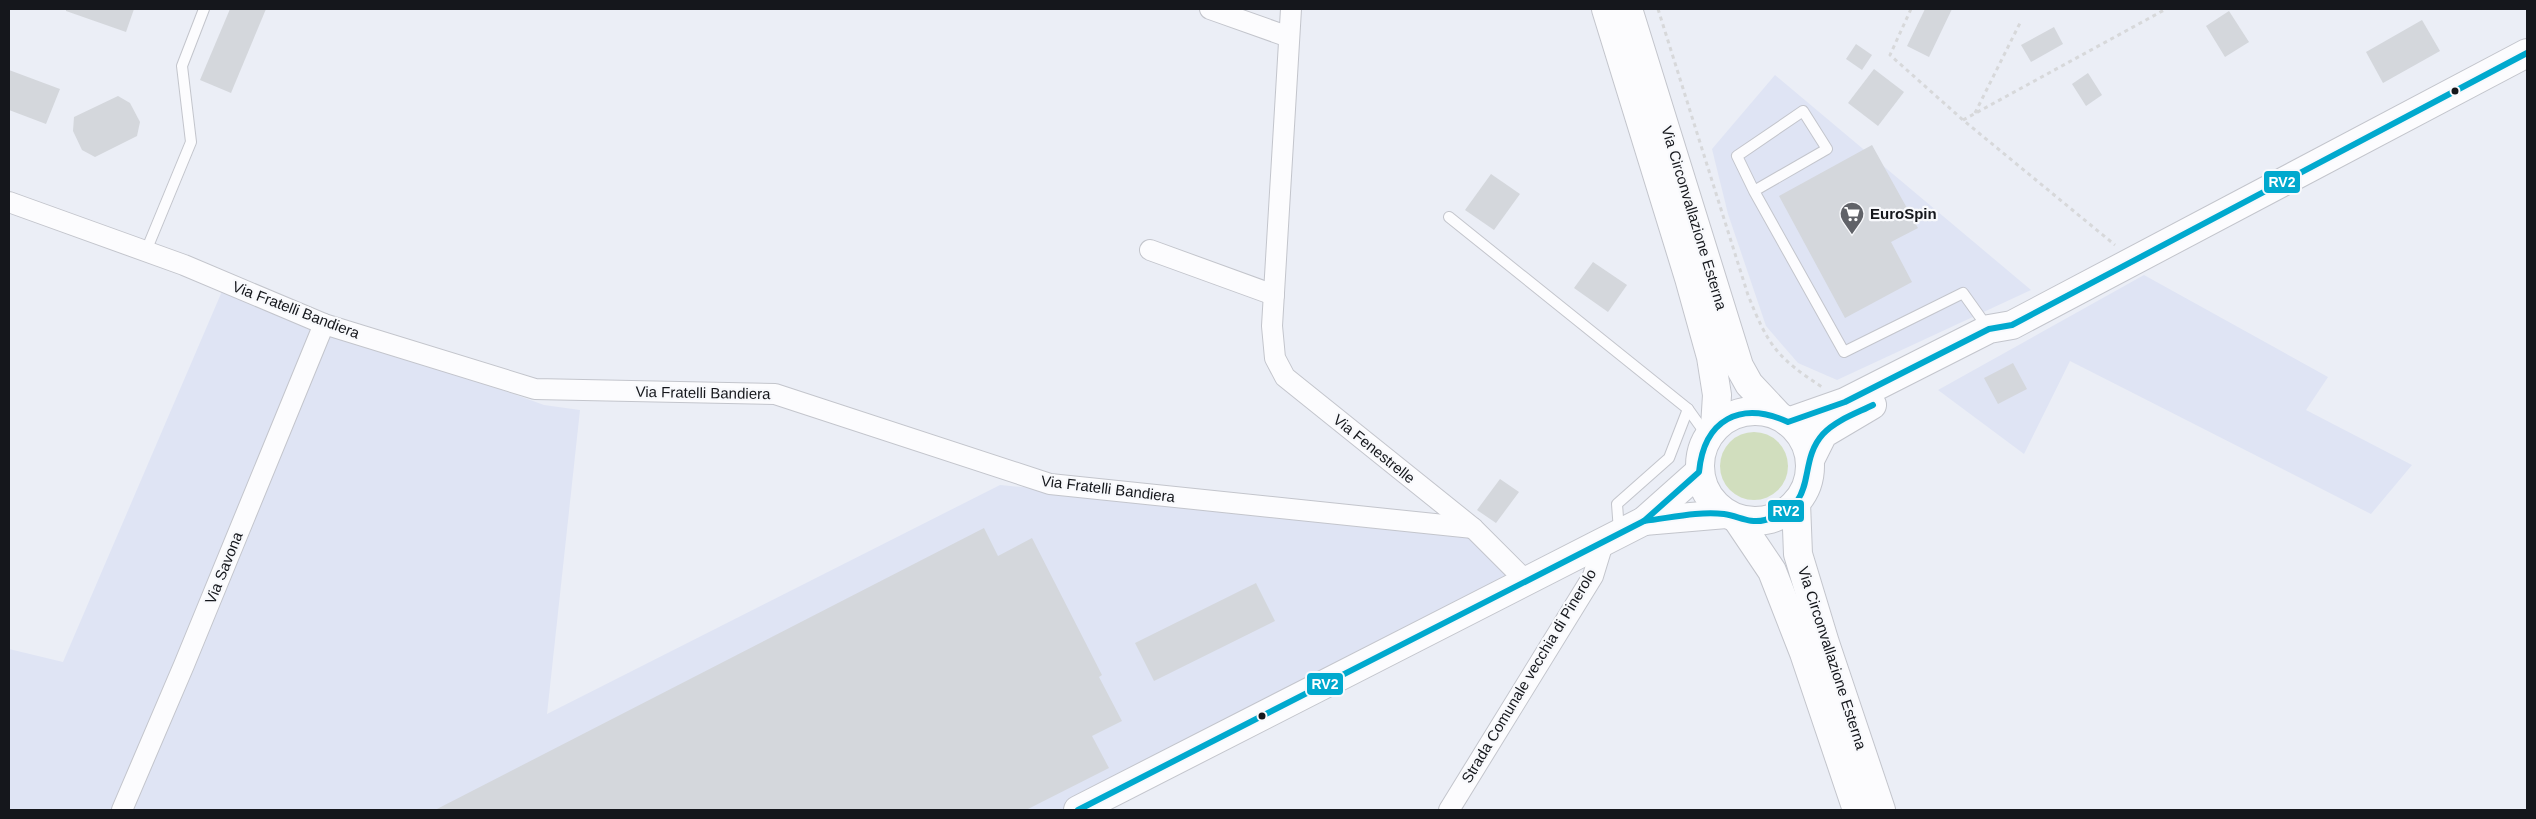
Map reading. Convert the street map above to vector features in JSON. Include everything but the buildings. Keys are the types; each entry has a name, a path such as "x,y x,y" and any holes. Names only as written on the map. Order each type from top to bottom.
{"main road":[{"name":"Via Circonvallazione Esterna","path":"1606,9 1711,357 1717,395 1711,432"},
{"name":"Via Circonvallazione Esterna","path":"1628,9 1739,366 1749,384 1783,419"},
{"path":"1783,419 1845,402 2135,262 2527,53"},
{"path":"1810,460 1823,434 1853,415 2000,339 2001,327"},
{"path":"1757,411 1783,419 1804,441 1810,460 1810,475 1805,489 1796,503 1781,515 1767,520 1750,521 1732,516 1714,505 1706,492 1699,472 1700,453 1711,432 1725,419 1743,412 1757,411"},
{"path":"1078,810 1644,520 1699,472"},
{"name":"Via Circonvallazione Esterna","path":"1796,503 1798,554 1870,804"},
{"name":"Via Circonvallazione Esterna","path":"1732,516 1772,571 1804,653 1870,804"},
{"path":"1644,520 1732,516"}],"street":[{"path":"1210,9 1289,36"},
{"name":"Via Fenestrelle","path":"1291,9 1272,326 1275,358 1285,378 1473,528 1525,580"},
{"name":"Via Fratelli Bandiera","path":"9,202 184,265 324,324 534,389 775,394 1050,484 1473,528"},
{"path":"1150,250 1274,295"},
{"name":"Via Savona","path":"122,810 184,665 324,324"},
{"name":"Strada Comunale vecchia di Pinerolo","path":"1450,810 1593,576 1612,536"}],"lane":[{"path":"146,251 191,142 182,66 204,9"},
{"path":"1754,191 1827,148 1803,111 1737,156 1754,191 1844,352 1963,293 2001,327"},
{"path":"1448,217 1688,410 1711,432"},
{"path":"1612,536 1617,504 1669,458 1688,410"}],"path":[{"path":"1658,9 1748,295 1761,328 1774,350 1794,368 1845,402"},
{"path":"1911,9 1890,55 1963,120 2135,262"},
{"path":"1963,120 2166,9"},
{"path":"1975,114 2021,21"}],"shaded area":[{"path":"1775,75 2031,290 1837,380 1798,363 1766,326 1728,214 1712,149"},
{"path":"2144,275 2328,377 2306,410 2412,465 2371,514 2070,361 2024,454 1938,390"},
{"path":"223,289 544,405 580,410 547,714 1000,485 1473,528 1525,580 1078,810 9,810 9,649 63,662"}],"green space":[{"path":"1754,432 1767,435 1778,442 1785,453 1788,466 1785,479 1778,490 1767,497 1754,500 1741,497 1730,490 1723,479 1720,466 1723,453 1730,442 1741,435"}],"transit line":[{"name":"RV2","path":"1078,810 1644,521 1699,472 1702,454 1708,439 1727,419 1740,414 1755,413 1788,422 1845,402 1989,329 2012,325 2527,53"},
{"name":"RV2","path":"1644,521 1714,513 1759,521 1783,513 1794,505 1801,494 1810,458 1823,434 1840,421 1873,405"}],"place":[{"name":"EuroSpin","path":"1852,235"}]}
